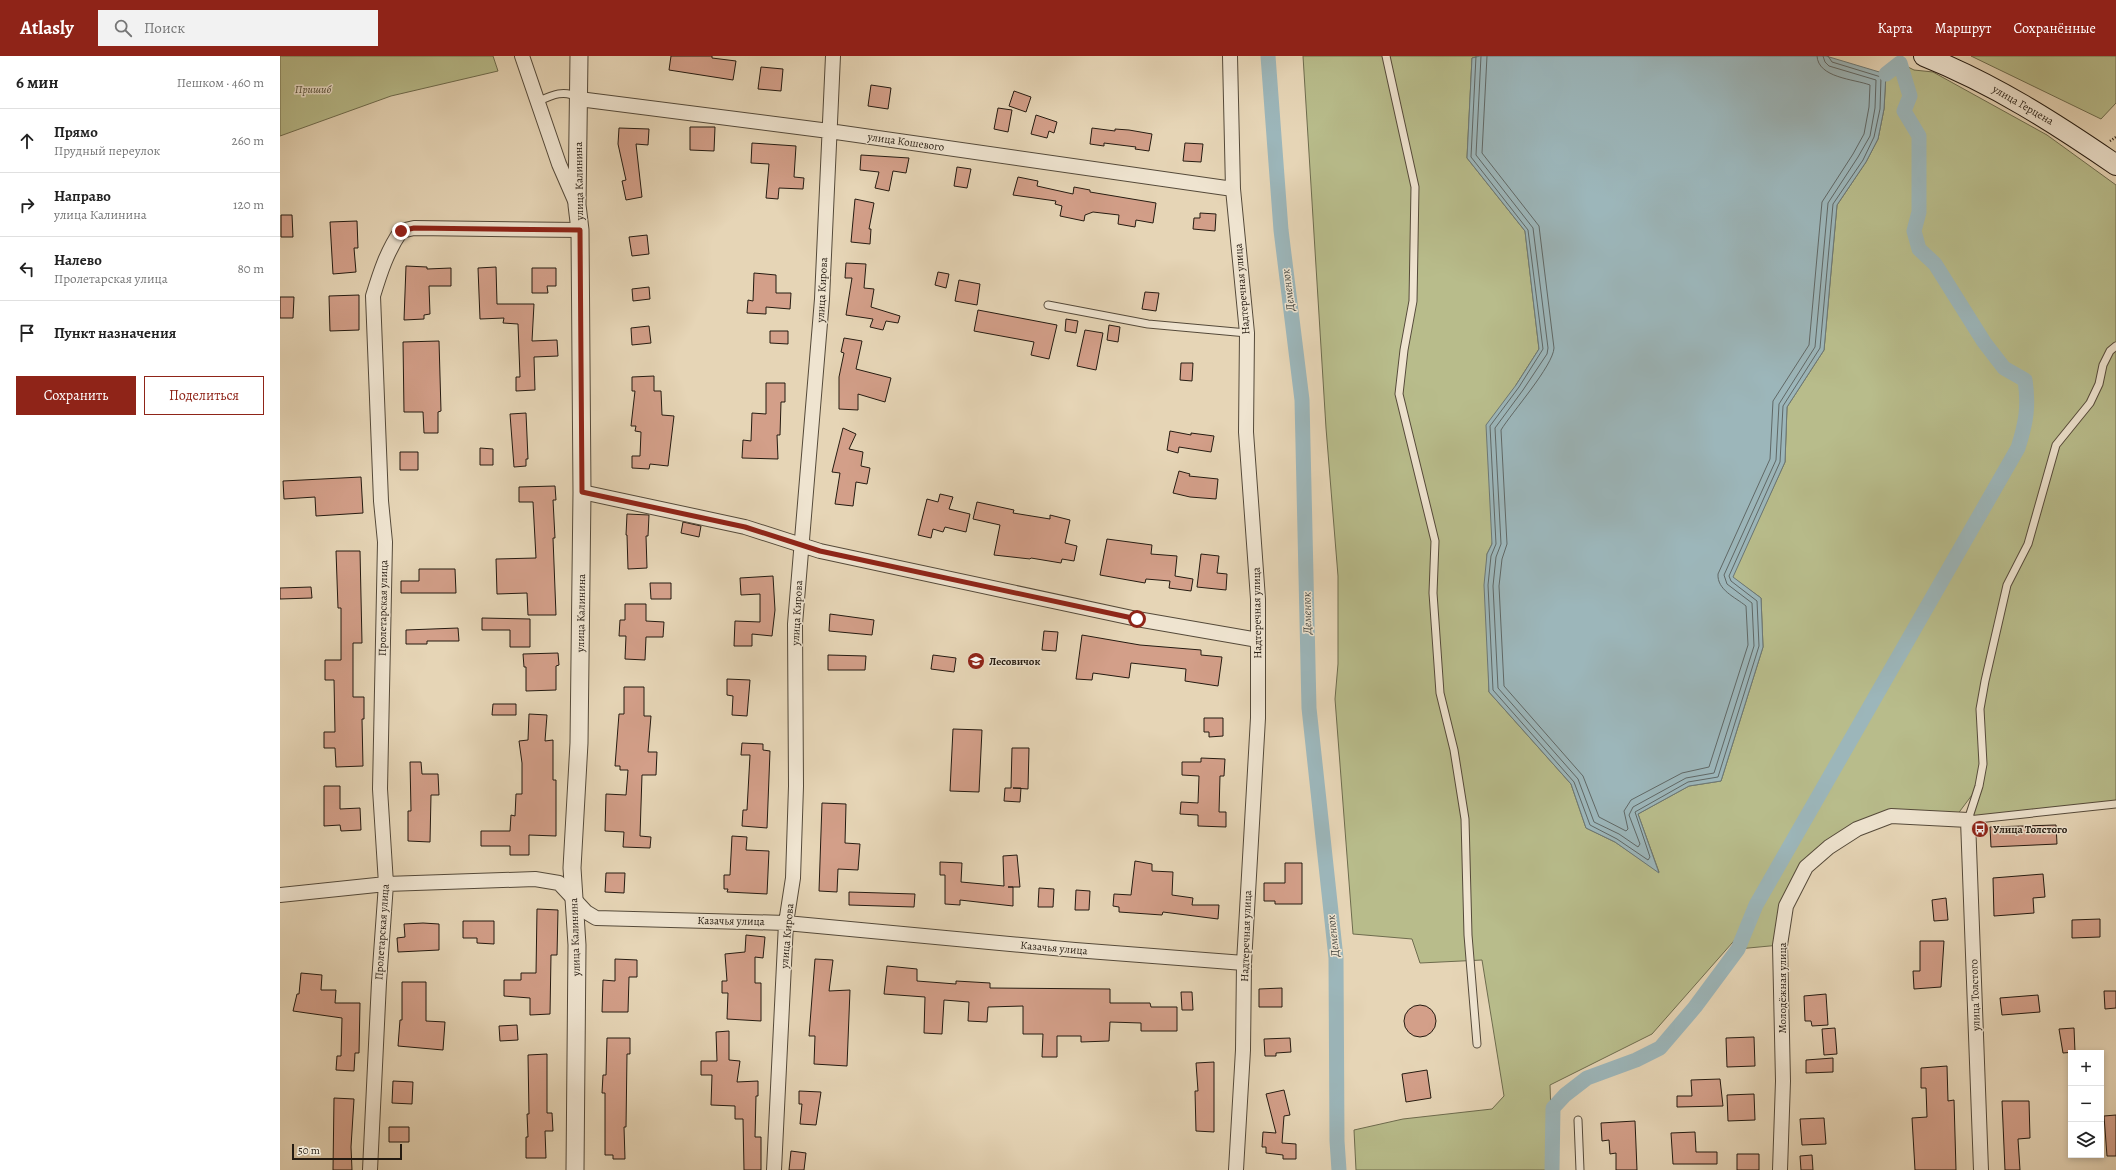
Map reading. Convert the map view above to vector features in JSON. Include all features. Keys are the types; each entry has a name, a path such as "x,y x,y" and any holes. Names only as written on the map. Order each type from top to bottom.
{"main road":[{"name":"улица Герцена","path":"1924,56 1965,72 2019,101 2116,165"}],"street":[{"path":"522,56 539,101 559,164 577,205"},
{"name":"улица Калинина","path":"575,1170 577,945 572,868 579,743 582,492 580,230 577,205 579,56"},
{"name":"улица Кирова","path":"774,1170 786,923 793,878 796,786 795,624 822,299 833,56"},
{"name":"Надтеречная улица","path":"1230,56 1232,189 1247,333 1246,432 1258,599 1258,718 1244,963 1244,1050 1236,1170"},
{"name":"улица Кошевого","path":"579,99 829,131 1232,189"},
{"name":"Пролетарская улица","path":"370,1170 378,982 386,884 380,788 385,542 373,321 374,296 381,268 393,242 401,231 414,228 580,230"},
{"path":"582,492 737,525 802,544 820,551 1137,619 1258,640"},
{"name":"Молодёжная улица","path":"1780,1170 1783,1081 1780,945 1786,906 1806,867 1828,847 1857,829 1891,816 1968,820"},
{"name":"улица Толстого","path":"1968,820 1981,1170"},
{"name":"Казачья улица","path":"280,895 386,884 535,879 559,883 574,901 586,912 596,918 786,923 1075,950 1244,963"}],"lane":[{"path":"1386,56 1415,187 1413,301 1404,350 1399,394 1434,541 1433,593 1440,693 1454,750 1465,819 1468,935 1477,1044"},
{"path":"539,101 560,93 573,94 579,99"},
{"path":"1048,305 1148,324 1247,333"},
{"path":"2116,346 2110,351 2103,365 2099,384 2090,403 2056,445 2028,544 2007,585 1980,709 1983,764 1979,786 1968,820 2116,804"},
{"path":"1578,1120 1580,1170"}],"green space":[{"name":"Пришиб","path":"280,56 493,56 498,71 391,96 280,136"},
{"path":"1303,56 1480,56 1472,58 1467,158 1525,231 1539,349 1516,385 1492,544 1487,554 1489,692 1571,784 1586,828 1615,842 1659,872 1638,814 1689,786 1721,781 1763,647 1761,598 1732,577 1785,462 1787,407 1824,350 1837,205 1866,162 1878,139 1884,109 1886,74 1900,63 1914,70 1933,72 2047,135 2116,185 2116,804 1968,820 1978,787 1954,819 1891,816 1829,847 1786,906 1780,945 1738,949 1747,926 1652,1034 1550,1085 1553,1170 1356,1170 1354,1130 1403,1119 1492,1109 1504,1096 1482,960 1420,963 1412,939 1353,934 1335,699 1338,664 1338,576 1326,428"},
{"path":"1971,56 2116,56 2116,103 2101,119"}],"water":[{"path":"1480,56 1826,56 1886,74 1884,109 1878,139 1866,162 1837,205 1824,350 1787,407 1785,462 1733,577 1761,598 1763,647 1721,781 1689,786 1638,814 1659,873 1615,842 1586,828 1571,784 1489,692 1484,585 1487,554 1492,544 1486,425 1516,385 1539,349 1525,231 1467,158 1472,58"}],"building":[{"path":"671,56 712,56 712,58 736,61 733,80 669,70"},
{"path":"761,67 783,69 781,91 758,89"},
{"path":"871,85 891,88 888,109 868,106"},
{"path":"1014,91 1031,97 1026,112 1009,106"},
{"path":"998,108 1012,110 1008,132 994,129"},
{"path":"1036,115 1057,122 1054,133 1049,131 1047,138 1031,134"},
{"path":"690,127 715,127 714,151 690,150"},
{"path":"619,128 649,129 648,145 636,144 642,197 626,200 622,181 626,180 618,144"},
{"path":"1092,128 1115,131 1115,129 1129,130 1152,134 1149,151 1135,149 1136,147 1104,143 1104,146 1090,144"},
{"path":"752,143 796,146 794,177 804,178 803,189 779,188 778,199 766,198 769,164 751,163"},
{"path":"1185,143 1203,144 1201,162 1183,161"},
{"path":"861,155 909,158 906,173 893,171 889,191 875,188 879,172 860,170"},
{"path":"957,167 971,169 967,188 954,186"},
{"path":"1018,177 1038,181 1037,186 1073,194 1074,187 1090,190 1090,192 1156,203 1153,223 1136,220 1135,227 1118,224 1119,215 1093,212 1085,215 1084,221 1060,216 1062,206 1055,204 1056,201 1013,195"},
{"path":"855,199 874,203 869,229 871,229 870,244 851,242"},
{"path":"1200,213 1216,214 1215,231 1193,229 1194,218 1200,218"},
{"path":"281,215 292,215 293,237 281,237"},
{"path":"357,221 358,248 354,248 356,272 333,274 330,222"},
{"path":"647,235 649,254 632,256 629,237"},
{"path":"846,263 866,264 864,288 874,289 871,307 900,316 898,323 886,321 883,330 870,327 873,319 846,315 852,278 845,278"},
{"path":"406,266 427,267 427,269 451,268 451,286 429,286 430,314 424,315 424,319 404,320"},
{"path":"496,267 497,304 534,304 532,341 557,340 558,356 534,357 535,390 516,391 516,377 520,377 518,324 503,323 504,318 480,319 478,268"},
{"path":"532,268 556,268 556,286 547,286 548,293 532,293"},
{"path":"938,272 949,274 946,288 935,285"},
{"path":"754,273 776,275 776,293 791,293 790,309 766,307 766,314 747,313 748,300 753,301"},
{"path":"959,280 980,284 977,305 955,301"},
{"path":"649,287 650,299 633,301 632,289"},
{"path":"1145,292 1159,293 1156,311 1142,309"},
{"path":"359,295 359,330 330,331 329,296"},
{"path":"280,297 294,297 293,318 280,318"},
{"path":"978,310 1057,325 1049,359 1031,355 1034,342 974,331"},
{"path":"1066,319 1078,321 1076,333 1065,331"},
{"path":"1109,325 1120,327 1118,342 1107,340"},
{"path":"649,326 651,343 632,345 631,328"},
{"path":"1085,330 1103,333 1096,370 1077,366"},
{"path":"770,331 788,331 788,344 770,343"},
{"path":"844,338 862,341 856,369 891,378 885,402 858,394 858,410 839,409 839,377 844,353 841,352"},
{"path":"439,341 441,411 438,412 438,433 424,433 423,412 404,412 403,342"},
{"path":"1181,363 1193,363 1192,381 1180,380"},
{"path":"654,376 654,391 661,391 662,415 674,416 668,466 650,464 649,469 632,468 632,456 640,456 641,432 635,431 636,426 631,426 635,391 632,391 632,377"},
{"path":"766,383 785,383 785,402 781,402 780,435 777,435 778,459 742,458 743,440 751,441 752,413 766,414"},
{"path":"526,413 528,459 526,459 526,466 514,467 510,414"},
{"path":"843,428 856,434 849,449 863,452 861,466 870,468 867,484 856,482 853,506 835,504 840,473 832,472"},
{"path":"1170,431 1191,435 1191,433 1214,436 1211,452 1179,447 1178,453 1167,450"},
{"path":"480,448 493,449 493,465 480,465"},
{"path":"400,452 418,452 418,470 400,470"},
{"path":"1179,471 1190,474 1189,476 1218,479 1216,499 1190,497 1173,493"},
{"path":"361,477 363,513 316,516 315,497 284,499 283,481"},
{"path":"555,486 556,500 553,500 555,538 553,538 556,615 528,615 527,593 497,594 496,559 536,558 533,502 519,502 519,487"},
{"path":"940,494 953,497 949,509 970,514 966,532 945,527 943,532 933,529 931,538 918,535 927,499 938,502"},
{"path":"977,502 1014,510 1013,513 1050,519 1050,515 1070,520 1065,543 1077,546 1074,561 1062,559 1061,563 1031,558 994,555 1000,525 973,519"},
{"path":"627,514 649,515 648,536 646,536 647,568 628,569 626,535"},
{"path":"683,522 701,526 699,537 681,533"},
{"path":"1107,539 1152,545 1151,554 1177,556 1175,576 1193,579 1191,591 1169,588 1170,581 1146,579 1145,583 1100,575"},
{"path":"336,551 360,551 362,643 353,643 353,697 364,697 364,719 362,719 363,766 336,767 335,748 324,748 324,732 335,732 334,680 325,680 325,660 341,660 341,608 338,608"},
{"path":"1201,554 1219,556 1217,573 1227,574 1226,590 1197,587"},
{"path":"419,569 455,569 456,593 401,593 401,581 419,581"},
{"path":"773,576 775,610 772,636 752,634 752,646 734,646 735,621 760,622 760,594 741,595 740,578"},
{"path":"650,583 671,583 671,599 651,599"},
{"path":"311,587 312,598 280,599 280,588"},
{"path":"625,604 646,604 646,621 664,622 663,637 646,637 645,660 625,659 626,636 619,636 620,620 625,620"},
{"path":"830,614 874,620 872,635 829,631"},
{"path":"482,618 530,619 530,647 510,647 510,630 482,630"},
{"path":"458,628 459,641 427,641 427,644 406,644 406,630"},
{"path":"1044,631 1058,632 1056,651 1042,650"},
{"path":"1082,635 1140,645 1201,650 1201,655 1222,657 1218,686 1185,681 1186,669 1131,663 1129,678 1093,673 1092,680 1076,679"},
{"path":"558,653 559,665 556,666 556,690 526,691 526,667 524,667 523,654"},
{"path":"828,655 866,656 865,670 828,670"},
{"path":"933,655 956,658 954,672 931,669"},
{"path":"727,679 750,680 747,716 732,715 733,696 727,695"},
{"path":"624,687 644,687 644,716 651,716 648,752 657,752 656,775 642,775 640,836 651,837 650,848 623,847 624,832 605,831 606,794 626,795 628,770 620,770 620,766 615,766 619,714 624,714"},
{"path":"493,704 516,704 516,715 492,715"},
{"path":"529,714 547,715 545,741 553,740 553,780 556,780 556,836 529,835 529,855 510,855 510,846 481,846 481,831 510,831 511,815 515,816 516,794 522,794 522,763 519,741 528,740"},
{"path":"1204,718 1223,718 1223,736 1209,737 1209,732 1204,732"},
{"path":"953,729 982,730 979,792 950,791"},
{"path":"742,743 763,744 763,750 770,751 767,828 742,826 743,810 747,810 750,755 741,755"},
{"path":"1012,748 1029,748 1028,789 1021,789 1020,802 1004,801 1005,788 1011,788"},
{"path":"1201,758 1225,759 1224,776 1220,776 1219,812 1226,812 1226,827 1198,826 1198,815 1180,814 1181,802 1198,803 1199,776 1182,775 1182,762 1201,762"},
{"path":"410,762 421,762 422,774 438,774 439,795 431,795 430,842 408,841 408,811 411,811"},
{"path":"324,786 340,786 340,809 360,808 361,830 341,831 340,825 324,826"},
{"path":"822,803 846,804 845,843 860,844 858,870 838,869 837,892 819,891"},
{"path":"2056,825 2057,844 1991,847 1990,827"},
{"path":"732,836 747,837 746,850 769,851 767,894 727,892 728,889 724,889 724,875 730,875"},
{"path":"1017,855 1020,887 1013,887 1013,906 960,900 960,905 945,904 945,875 940,875 940,862 962,863 961,882 1004,886 1003,856"},
{"path":"1135,861 1152,864 1152,871 1173,872 1172,895 1193,898 1192,905 1219,905 1218,919 1163,912 1162,915 1119,912 1119,907 1113,906 1114,894 1131,895"},
{"path":"1285,863 1302,863 1302,904 1275,904 1275,901 1264,901 1264,883 1285,883"},
{"path":"606,873 625,873 624,893 605,892"},
{"path":"2043,874 2045,897 2033,898 2034,913 1994,916 1993,878"},
{"path":"1039,888 1054,889 1053,907 1038,907"},
{"path":"1076,890 1090,891 1089,910 1075,910"},
{"path":"849,892 915,894 914,907 849,905"},
{"path":"1946,898 1948,920 1934,921 1932,900"},
{"path":"537,909 558,910 557,955 551,955 550,1014 530,1015 530,998 504,996 504,980 521,980 521,973 536,973"},
{"path":"2100,919 2100,937 2072,938 2072,920"},
{"path":"463,921 494,921 494,944 477,943 477,938 463,938"},
{"path":"404,924 439,924 439,950 398,952 397,938 405,937"},
{"path":"746,935 765,937 763,958 755,957 755,983 761,983 761,1021 727,1019 728,993 722,993 722,981 727,981 725,954 745,952"},
{"path":"1920,941 1944,941 1941,987 1914,989 1913,971 1920,971"},
{"path":"615,959 637,960 637,977 629,977 628,1012 602,1012 603,980 615,981"},
{"path":"815,959 833,960 829,991 850,990 847,1066 814,1064 815,1036 809,1036"},
{"path":"887,966 917,969 917,981 956,984 956,981 990,983 990,988 1110,989 1110,1003 1150,1003 1151,1007 1177,1007 1177,1031 1141,1031 1141,1023 1110,1022 1109,1041 1081,1042 1081,1036 1057,1036 1057,1057 1042,1057 1043,1034 1023,1034 1023,1006 988,1007 987,1022 968,1021 969,1002 944,1000 942,1034 924,1033 925,997 884,994"},
{"path":"301,973 322,975 321,990 336,990 335,1003 360,1003 359,1053 355,1053 354,1071 336,1070 337,1056 341,1056 342,1018 293,1011 297,994 299,994"},
{"path":"402,982 426,982 426,1021 445,1022 443,1050 398,1046 400,1020 402,1020"},
{"path":"1282,988 1282,1007 1259,1007 1259,989"},
{"path":"2104,991 2116,991 2116,1008 2105,1009"},
{"path":"1181,992 1192,992 1193,1010 1182,1010"},
{"path":"1826,994 1828,1025 1812,1026 1811,1021 1805,1021 1804,996"},
{"path":"2038,995 2040,1012 2002,1015 2000,998"},
{"path":"1417,1005 1423,1005 1433,1012 1436,1021 1435,1027 1429,1034 1423,1037 1417,1037 1407,1030 1404,1024 1404,1018 1411,1008"},
{"path":"517,1025 518,1040 500,1041 499,1026"},
{"path":"1835,1028 1837,1054 1824,1055 1822,1029"},
{"path":"2074,1028 2075,1050 2068,1050 2068,1053 2063,1053 2059,1029"},
{"path":"729,1031 729,1060 740,1061 737,1082 758,1081 755,1137 761,1137 761,1170 744,1170 743,1119 735,1119 735,1106 711,1105 712,1075 701,1075 701,1061 717,1061 716,1032"},
{"path":"1754,1037 1755,1066 1727,1067 1726,1038"},
{"path":"607,1038 630,1038 630,1054 627,1054 626,1127 624,1127 625,1159 613,1159 613,1155 605,1155 605,1093 602,1093 603,1075 606,1075"},
{"path":"1290,1038 1291,1052 1276,1053 1276,1056 1265,1056 1264,1039"},
{"path":"547,1054 547,1113 552,1113 553,1131 545,1131 546,1158 526,1158 526,1137 528,1137 527,1114 529,1114 528,1055"},
{"path":"1833,1058 1833,1072 1806,1073 1806,1060"},
{"path":"1214,1062 1214,1132 1196,1131 1195,1091 1198,1091 1196,1063"},
{"path":"1947,1066 1948,1101 1954,1100 1956,1170 1915,1170 1912,1118 1927,1117 1926,1088 1921,1088 1921,1068"},
{"path":"1427,1070 1431,1098 1406,1102 1402,1074"},
{"path":"1720,1079 1723,1106 1677,1107 1677,1096 1692,1096 1691,1080"},
{"path":"393,1081 413,1082 412,1104 392,1103"},
{"path":"1284,1090 1290,1115 1284,1116 1282,1143 1296,1144 1296,1159 1283,1159 1283,1155 1266,1153 1266,1147 1262,1147 1263,1132 1276,1133 1266,1094"},
{"path":"799,1091 821,1092 816,1125 800,1124 802,1104 799,1104"},
{"path":"1754,1094 1755,1120 1728,1121 1727,1095"},
{"path":"334,1098 354,1099 351,1147 352,1170 333,1170"},
{"path":"2002,1101 2029,1101 2030,1138 2018,1139 2020,1170 2005,1170"},
{"path":"2116,1115 2116,1156 2107,1156 2104,1116"},
{"path":"1824,1118 1826,1144 1802,1145 1800,1119"},
{"path":"1635,1121 1637,1170 1616,1170 1616,1153 1610,1154 1609,1140 1602,1141 1601,1123"},
{"path":"389,1127 409,1127 409,1142 389,1142"},
{"path":"1695,1132 1696,1152 1717,1152 1717,1164 1673,1164 1671,1133"},
{"path":"791,1151 806,1153 804,1170 789,1170"},
{"path":"1737,1154 1759,1154 1759,1170 1737,1170"},
{"path":"1812,1155 1813,1170 1801,1170 1800,1156"}],"waterway":[{"name":"Деменюк","path":"1268,56 1281,230 1302,400 1309,708 1336,958 1337,1141 1339,1170"},
{"path":"1552,1170 1553,1108 1565,1095 1587,1078 1636,1060 1660,1048 1695,1007 1738,949 1756,905 2018,448 2021,439 2027,406 2025,380 2004,368 1984,342 1935,264 1919,249 1914,231 1919,212 1919,136 1904,111 1910,96 1900,63 1886,74"}],"place":[{"name":"Лесовичок","path":"976,661"},
{"name":"Улица Толстого","path":"1980,829"}],"route":[{"path":"401,231 414,228 580,230 582,492 745,527 820,551 1137,619"}]}
